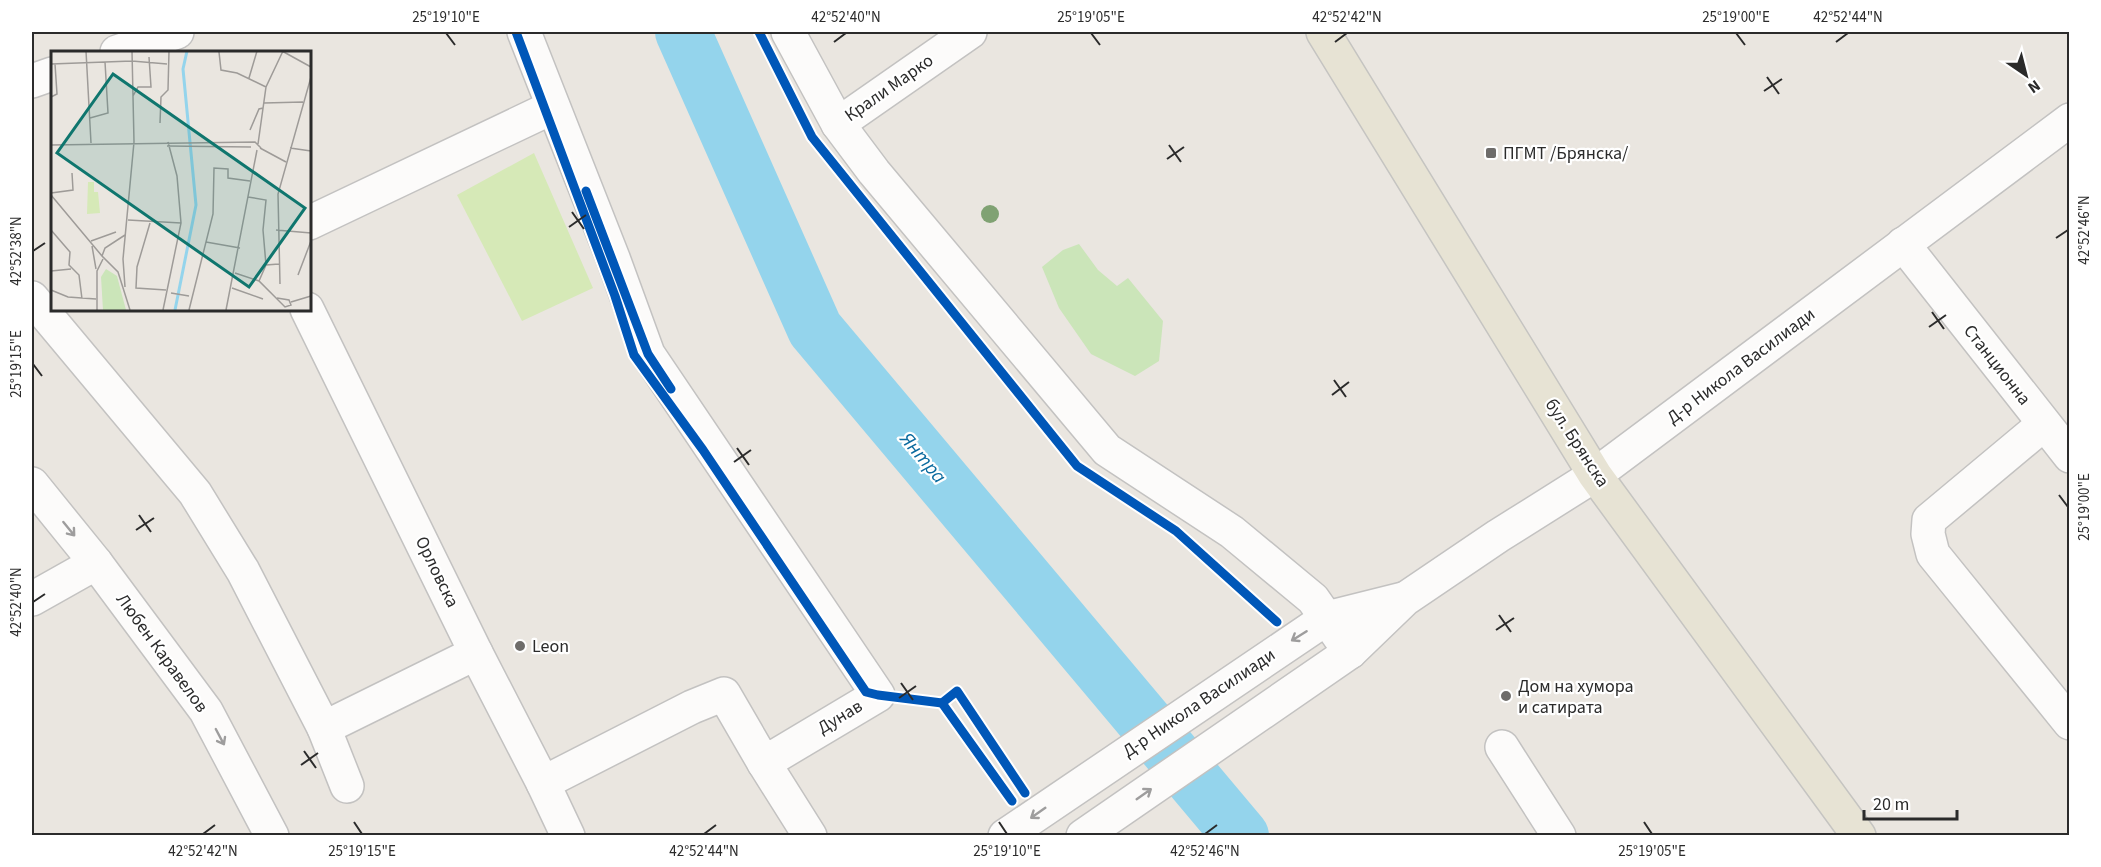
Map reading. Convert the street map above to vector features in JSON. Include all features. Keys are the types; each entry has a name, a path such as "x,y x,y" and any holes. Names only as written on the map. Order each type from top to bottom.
{"main road":[{"name":"бул. Брянска","path":"1323,32 1595,475 1839,821 1859,836"}],"street":[{"path":"120,51 177,32 186,51"},
{"name":"Дунав","path":"524,32 613,258 648,354 878,695 764,763"},
{"path":"788,32 838,124 874,172 1107,450 1232,532 1313,599 1350,652"},
{"name":"Крали Марко","path":"838,124 970,32"},
{"path":"32,81 51,74"},
{"path":"310,223 553,107"},
{"name":"Д-р Никола Василиади","path":"1089,831 1350,652 1405,599 1498,536 1595,475 2070,120"},
{"name":"Станционна","path":"1904,244 2070,456"},
{"path":"32,298 195,493 243,571 324,728 347,786"},
{"name":"Орловска","path":"307,310 568,836"},
{"path":"2044,424 1929,520 1928,534 1933,554 2070,723"},
{"name":"Любен Каравелов","path":"32,484 96,562 206,711 272,836"},
{"path":"32,599 96,562"},
{"name":"Д-р Никола Василиади","path":"1005,836 1327,618 1405,599"},
{"path":"324,728 476,652"},
{"path":"543,783 692,707 724,694 810,836"},
{"path":"1502,747 1559,836"}],"green space":[{"path":"534,153 593,288 522,321 457,195"},
{"path":"1079,244 1098,270 1117,286 1128,278 1163,321 1159,361 1135,376 1091,354 1059,308 1042,267 1063,250"}],"waterway":[{"name":"Янтра","path":"683,32 815,329 1241,836"}],"cycle path":[{"path":"516,32 615,296 634,355 703,450 866,692 942,703 957,691 1025,793"},
{"path":"759,32 812,137 1077,466 1176,531 1277,622"},
{"path":"586,191 648,354 671,389"},
{"path":"942,703 1012,801"}],"place":[{"name":"ПГМТ /Брянска/","path":"1491,153"},
{"name":"Leon","path":"520,646"},
{"name":"Дом на хумора и сатирата","path":"1506,696"}]}
